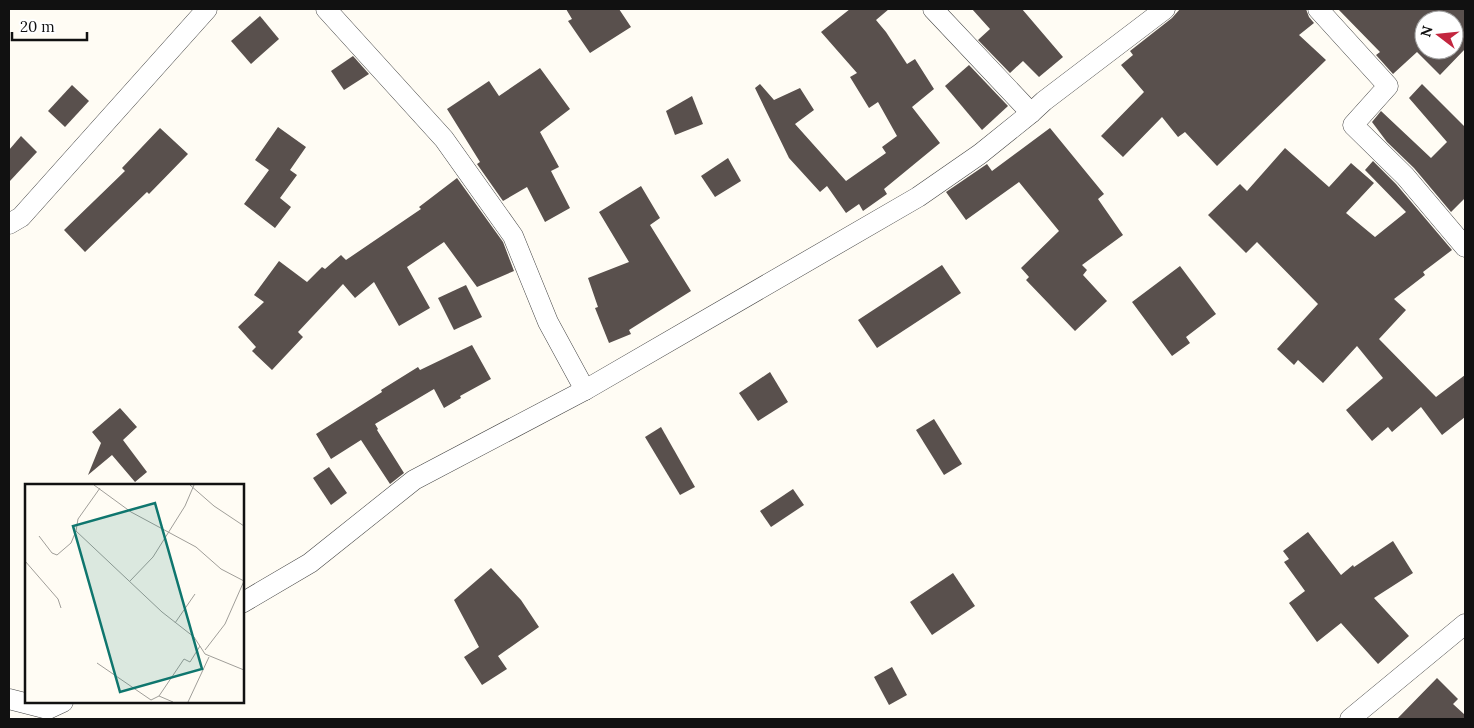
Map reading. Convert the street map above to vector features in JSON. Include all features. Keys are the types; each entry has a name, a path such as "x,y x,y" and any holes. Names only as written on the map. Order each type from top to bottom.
{"street":[{"path":"9,224 21,217 207,9"},
{"path":"326,9 444,139 513,236 548,322 585,390"},
{"path":"933,9 1031,113"},
{"path":"244,602 310,563 414,480 585,390 918,197 980,154 1044,101 1165,9"},
{"path":"1318,9 1388,86 1353,125 1405,176 1465,247"},
{"path":"1350,719 1465,624"},
{"path":"9,699 25,703"},
{"path":"26,703 57,710"}],"building":[{"path":"566,9 619,9 631,27 590,53 568,21 572,19"},
{"path":"850,9 889,9 876,20 907,64 915,59 934,89 912,107 940,143 884,189 887,194 863,211 859,204 846,213 827,186 820,192 789,158 755,88 760,84 774,100 800,88 814,110 795,124 846,181 886,153 882,147 897,136 878,102 869,108 850,77 857,73 821,32"},
{"path":"972,9 1022,9 1063,57 1039,77 1023,61 1010,73 978,40 990,29"},
{"path":"1180,9 1306,9 1314,23 1299,35 1326,60 1217,166 1185,132 1178,137 1162,117 1123,157 1101,136 1144,92 1121,65 1133,55 1130,51 1172,18"},
{"path":"1338,9 1465,9 1464,50 1464,10 1414,10 1414,55 1393,74 1376,55 1380,52"},
{"path":"260,16 279,39 251,64 231,41"},
{"path":"353,56 369,74 344,90 331,71"},
{"path":"1425,60 1454,60 1440,75"},
{"path":"969,65 1008,106 982,130 945,86"},
{"path":"540,68 570,109 540,132 559,167 551,171 570,208 545,222 527,187 503,201 477,164 480,162 447,109 489,81 499,96"},
{"path":"1422,84 1465,125 1465,198 1451,212 1414,168 1387,142 1372,122 1381,111 1431,158 1447,142 1409,98"},
{"path":"72,85 89,101 65,127 48,111"},
{"path":"692,96 703,124 675,135 666,111"},
{"path":"278,127 306,147 290,170 297,175 280,198 291,207 275,228 244,204 269,170 255,160"},
{"path":"160,128 188,154 149,194 147,192 85,252 64,230 125,171 122,168"},
{"path":"1050,128 1104,194 1098,199 1123,235 1082,265 1087,270 1083,275 1107,301 1075,331 1026,280 1029,277 1021,268 1059,231 1019,182 966,220 946,192 987,164 992,171"},
{"path":"21,136 37,152 9,182 9,150"},
{"path":"1285,148 1329,187 1351,163 1374,183 1346,213 1375,237 1406,212 1365,170 1373,161 1396,184 1452,250 1423,272 1425,275 1394,299 1406,310 1379,339 1436,397 1465,375 1465,417 1442,435 1421,407 1392,432 1388,427 1372,441 1346,410 1383,378 1357,346 1323,383 1298,360 1294,365 1277,349 1318,304 1257,242 1246,253 1208,215 1240,184 1247,191"},
{"path":"728,158 741,181 715,197 701,176"},
{"path":"457,178 503,242 514,271 477,287 444,242 407,267 430,308 399,326 374,282 355,298 343,284 298,332 303,337 272,370 252,351 256,347 238,327 264,302 254,295 279,261 307,282 322,267 325,269 341,255 346,260 421,209 419,207"},
{"path":"641,186 660,218 650,225 691,291 629,330 631,334 609,343 595,308 598,307 588,278 629,262 599,212"},
{"path":"942,265 961,293 877,348 858,320"},
{"path":"1180,266 1216,314 1186,337 1190,343 1172,356 1132,302"},
{"path":"466,285 482,317 454,330 438,298"},
{"path":"472,345 491,379 460,396 461,398 444,408 434,389 375,424 404,473 390,484 361,440 331,459 316,434 418,367 420,370"},
{"path":"770,372 788,402 758,421 739,393"},
{"path":"120,408 137,427 123,440 147,472 135,482 112,455 88,475 101,443 92,432"},
{"path":"934,419 962,464 944,475 916,430"},
{"path":"661,427 695,487 680,495 645,437"},
{"path":"329,467 347,493 331,505 313,478"},
{"path":"793,489 804,505 771,527 760,511"},
{"path":"1308,532 1341,575 1353,565 1354,567 1393,541 1413,573 1374,598 1409,636 1378,664 1341,623 1317,642 1289,603 1305,591 1284,562 1289,559 1283,551"},
{"path":"491,568 521,600 539,627 498,656 507,669 482,685 464,657 479,647 454,600"},
{"path":"953,573 975,606 932,635 910,602"},
{"path":"892,667 907,695 889,705 874,677"},
{"path":"1437,678 1458,699 1453,704 1465,715 1465,719 1397,719"}]}
